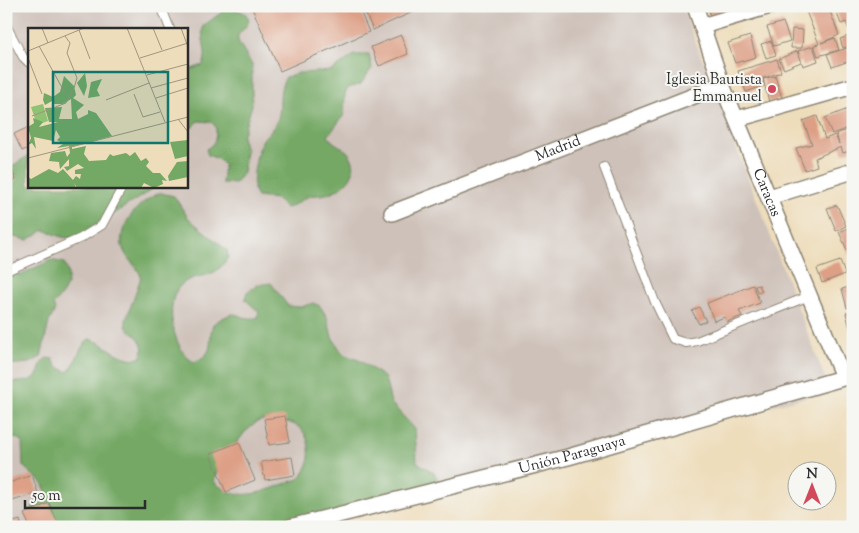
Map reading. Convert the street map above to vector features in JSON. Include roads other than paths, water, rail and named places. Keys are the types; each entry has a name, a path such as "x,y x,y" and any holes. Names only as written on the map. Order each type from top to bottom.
{"street":[{"name":"Caracas","path":"695,6 722,85 768,197 809,296 848,376"},
{"path":"702,26 770,6"},
{"name":"Madrid","path":"392,213 722,85"},
{"path":"736,119 853,86"},
{"path":"768,197 853,171"},
{"name":"Unión Paraguaya","path":"290,527 568,457 848,376"}],"lane":[{"path":"161,6 170,28"},
{"path":"6,25 23,57 28,62"},
{"path":"604,167 655,302 673,339 686,343 697,341 809,296"},
{"path":"6,271 81,238 102,225 122,188"}],"place":[{"name":"Iglesia Bautista Emmanuel","path":"772,89"}]}
